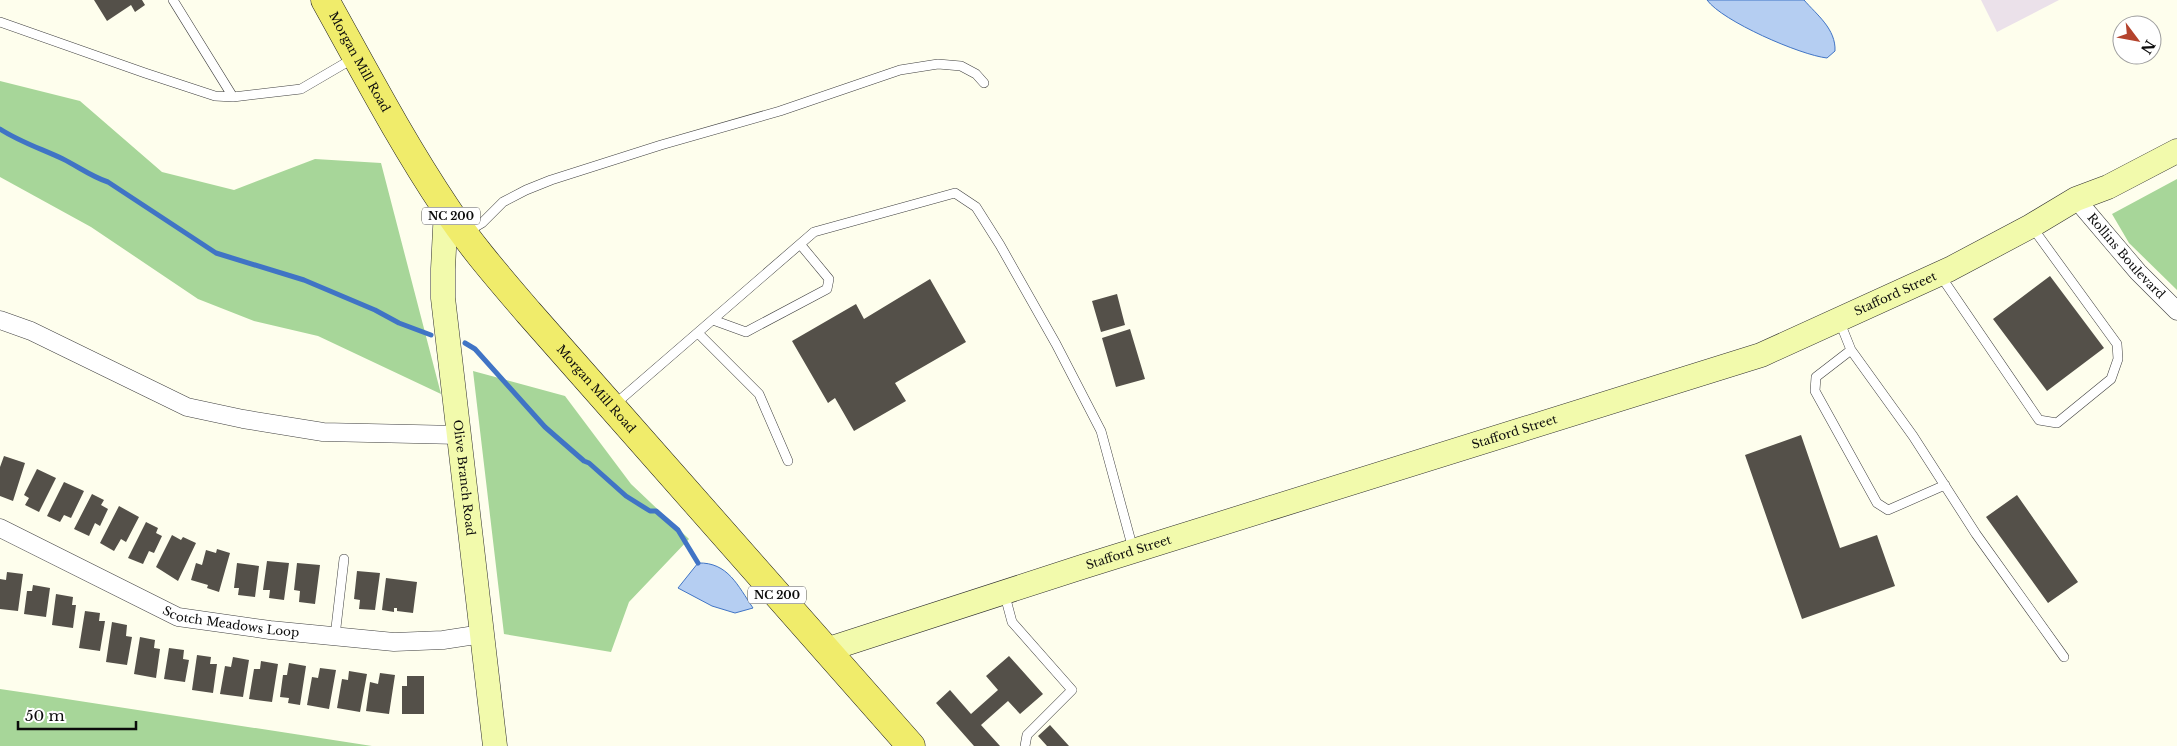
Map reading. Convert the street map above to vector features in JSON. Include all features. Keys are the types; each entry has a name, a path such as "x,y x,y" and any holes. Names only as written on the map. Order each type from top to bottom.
{"main road":[{"name":"Morgan Mill Road","path":"325,0 420,167 464,234 501,280 910,746"}],"street":[{"name":"Stafford Street","path":"826,650 1004,592 1761,355 1939,274 2031,226 2076,199 2108,187 2177,151"},
{"name":"Rollins Boulevard","path":"2076,199 2138,272 2177,311"},
{"name":"Olive Branch Road","path":"446,209 443,269 444,298 495,746"},
{"path":"0,320 31,331 187,406 243,419 323,432 459,435"},
{"name":"Scotch Meadows Loop","path":"0,528 178,617 270,630 394,642 443,640 482,634"}],"lane":[{"path":"173,0 233,97"},
{"path":"0,22 215,96 233,97 301,89 356,57"},
{"path":"464,234 482,223 503,202 542,183 662,145 780,111 900,70 938,64 961,66 976,74 984,84"},
{"path":"612,407 814,232 954,193 976,207 1000,245 1056,344 1101,431 1134,551"},
{"path":"1939,274 2039,420 2057,423 2111,379 2118,359 2117,344 2031,226"},
{"path":"713,320 746,332 827,289 830,279 800,244"},
{"path":"1838,320 1851,350 1914,436 1976,534 2064,657"},
{"path":"698,333 759,394 788,461"},
{"path":"1851,350 1816,377 1814,390 1877,504 1888,510 1945,485"},
{"path":"335,636 344,559"},
{"path":"1004,592 1012,622 1072,690 1028,735 1026,746"}],"shaded area":[{"path":"1981,0 2059,0 1997,32"}],"green space":[{"path":"0,81 80,101 162,172 234,190 315,159 381,163 441,394 318,336 254,321 198,299 91,227 0,177"},
{"path":"2177,179 2177,290 2129,243 2112,214"},
{"path":"473,371 565,396 631,484 689,539 629,602 611,652 504,634"},
{"path":"0,689 34,694 372,746 0,746"}],"water":[{"path":"1707,0 1804,0 1829,29 1835,51 1827,58 1815,56 1781,44 1728,18"},
{"path":"698,563 708,564 725,571 737,584 753,608 735,613 712,606 678,588"}],"building":[{"path":"94,0 142,0 145,5 135,12 131,5 107,21"},
{"path":"2050,276 2104,348 2047,391 1993,319"},
{"path":"930,279 966,342 895,383 906,401 854,431 835,398 828,403 792,341 856,304 864,319"},
{"path":"1117,294 1125,325 1101,332 1092,301"},
{"path":"1130,329 1145,379 1116,387 1102,338"},
{"path":"1801,435 1840,548 1877,535 1895,586 1802,619 1745,455"},
{"path":"4,456 25,463 13,501 0,496 0,467"},
{"path":"37,469 56,478 39,512 25,505 29,498 24,495"},
{"path":"64,482 84,491 71,518 64,515 60,522 47,516"},
{"path":"92,494 104,500 101,505 108,509 100,526 95,523 89,536 74,529"},
{"path":"2017,495 2078,582 2048,603 1986,517"},
{"path":"119,506 139,517 126,542 121,539 114,551 100,543"},
{"path":"146,522 158,528 156,533 162,536 154,553 149,551 143,564 128,558"},
{"path":"172,535 181,540 183,537 196,543 178,581 156,567"},
{"path":"217,549 230,553 219,592 207,588 208,585 191,580 196,563 202,565 206,550 216,553"},
{"path":"267,561 289,563 284,600 269,598 270,590 263,590"},
{"path":"237,563 259,566 255,597 238,595 239,588 234,588"},
{"path":"297,563 320,565 315,604 299,602 300,591 294,590"},
{"path":"357,571 380,573 375,610 359,609 360,600 354,599"},
{"path":"7,572 23,574 18,611 0,609 0,579 6,580"},
{"path":"386,578 417,582 413,613 397,611 397,608 394,608 394,612 382,610"},
{"path":"33,585 50,588 46,617 24,614 27,591 32,591"},
{"path":"56,594 73,597 72,605 76,605 73,628 52,625"},
{"path":"85,611 100,613 99,621 105,621 100,651 79,648"},
{"path":"112,622 127,625 126,636 132,637 127,665 106,662"},
{"path":"140,637 155,640 154,648 160,649 156,678 134,674"},
{"path":"169,648 184,650 183,659 189,660 185,682 164,679"},
{"path":"197,655 211,657 210,664 217,664 213,693 192,690"},
{"path":"1009,656 1043,694 1020,714 1008,701 981,725 1000,746 974,746 936,703 950,690 971,714 998,690 986,676"},
{"path":"233,657 249,660 243,697 220,694 225,666 231,667"},
{"path":"261,661 278,664 272,702 249,699 254,669 260,669"},
{"path":"289,663 306,666 300,705 288,703 289,698 280,697 283,675 287,675"},
{"path":"320,668 336,670 329,709 307,705 312,677 318,678"},
{"path":"349,671 367,674 360,712 337,708 342,679 348,680"},
{"path":"380,673 395,675 389,714 366,711 370,682 378,684"},
{"path":"407,676 424,676 424,714 402,714 402,686 407,686"},
{"path":"1050,725 1069,746 1047,746 1038,736"}],"waterway":[{"path":"0,129 108,182 216,253 304,280 375,310 399,323 431,335"},
{"path":"465,343 475,349 545,427 626,496 650,511 656,511 678,530 698,563"}]}
